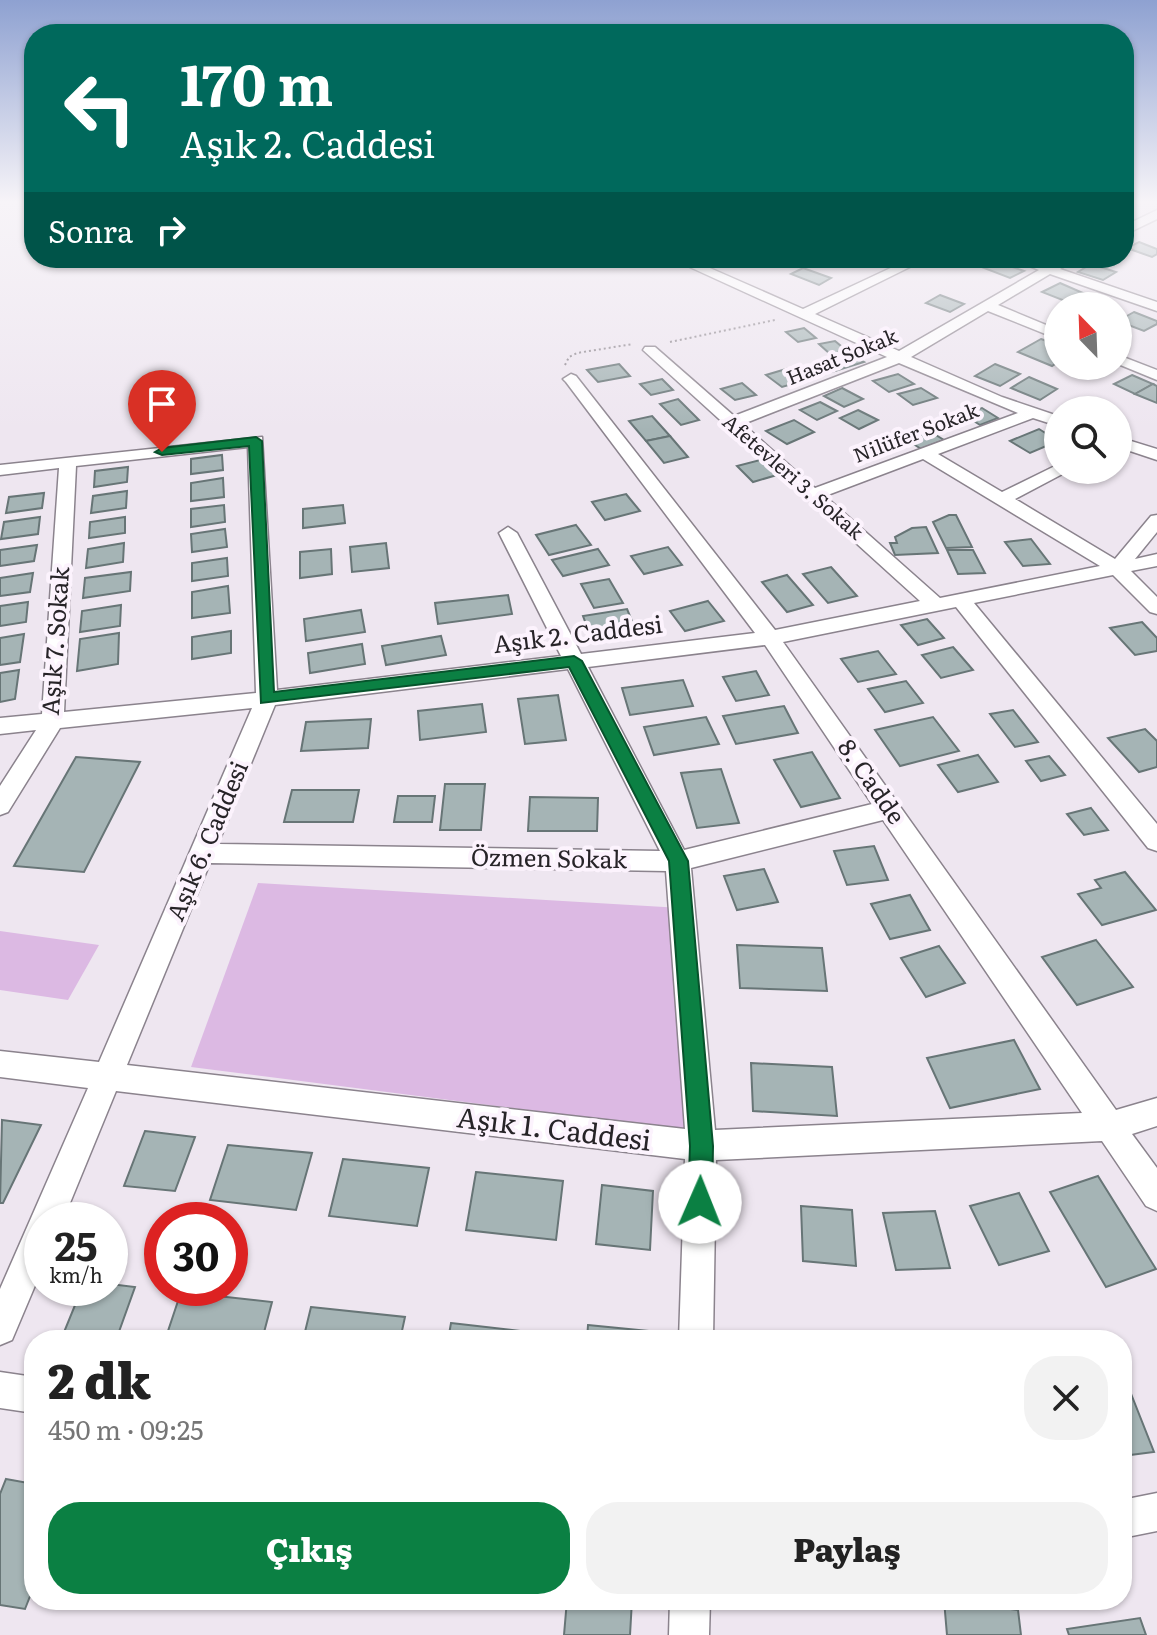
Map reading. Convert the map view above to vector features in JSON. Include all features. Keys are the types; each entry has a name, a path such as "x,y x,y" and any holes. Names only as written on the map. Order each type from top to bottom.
{"street":[{"path":"720,277 996,400 1044,416"},
{"path":"804,314 881,277"},
{"name":"Hasat Sokak","path":"731,423 900,357 1033,277"},
{"path":"1070,277 1157,307"},
{"path":"988,306 1044,329"},
{"name":"Afetevleri 3. Sokak","path":"650,346 731,423 935,604"},
{"path":"1132,365 1157,375"},
{"name":"8. Cadde","path":"571,379 770,638 1157,1195"},
{"name":"Nilüfer Sokak","path":"814,494 1034,412"},
{"name":"Aşık 6. Caddesi","path":"55,1202 267,699 256,441 68,462"},
{"path":"1132,447 1157,455"},
{"path":"925,453 1117,568 1157,608"},
{"path":"0,470 68,462"},
{"name":"Aşık 7. Sokak","path":"0,806 53,721 68,462"},
{"path":"1001,499 1044,478"},
{"path":"1117,568 1157,520"},
{"path":"508,533 678,861 701,1146 696,1330"},
{"name":"Aşık 2. Caddesi","path":"0,726 267,699 770,638 1157,560"},
{"path":"960,599 1157,841"},
{"name":"Özmen Sokak","path":"202,853 678,861 889,809"},
{"name":"Aşık 1. Caddesi","path":"0,1064 701,1146 1110,1126 1157,1112"},
{"path":"0,1328 24,1273"},
{"path":"0,1390 24,1394"},
{"path":"1132,1517 1157,1512"},
{"path":"689,1635 690,1610"}],"path":[{"path":"571,379 565,362 573,355 650,346 804,314"}],"shaded area":[{"path":"258,883 681,908 701,983 716,1134 191,1067"},
{"path":"0,931 99,945 68,1000 0,990"}],"building":[{"path":"799,277 831,278 819,285"},
{"path":"1060,283 1081,292 1044,293"},
{"path":"940,295 964,304 950,312 926,303"},
{"path":"1132,313 1157,321 1157,324 1144,331 1132,326"},
{"path":"804,328 816,338 798,342 786,332"},
{"path":"1041,339 1044,340 1044,363 1018,352"},
{"path":"835,341 847,351 830,354 819,344"},
{"path":"849,353 864,362 832,372 817,363"},
{"path":"619,364 630,376 598,382 587,370"},
{"path":"995,364 1020,374 1000,386 975,376"},
{"path":"789,368 806,380 782,387 766,375"},
{"path":"898,374 914,384 889,392 873,381"},
{"path":"1132,375 1153,384 1135,394 1114,384 1132,380"},
{"path":"1029,377 1057,389 1040,400 1011,388"},
{"path":"662,379 673,390 651,395 640,384"},
{"path":"742,383 756,395 735,400 721,389"},
{"path":"1153,384 1157,386 1157,403 1135,394"},
{"path":"842,388 863,399 844,407 824,396"},
{"path":"921,388 937,398 913,405 898,394"},
{"path":"678,399 699,420 681,425 660,404"},
{"path":"820,402 837,411 817,420 800,410"},
{"path":"982,408 998,418 980,425 963,414"},
{"path":"858,410 878,420 859,429 840,418"},
{"path":"652,416 670,436 646,441 629,421"},
{"path":"794,420 814,432 787,444 766,431"},
{"path":"926,429 944,440 921,449 903,437"},
{"path":"1039,429 1044,432 1044,447 1030,453 1010,441"},
{"path":"670,436 688,457 664,463 646,441"},
{"path":"222,455 223,470 191,474 191,459"},
{"path":"760,460 777,475 753,482 737,466"},
{"path":"128,467 127,482 94,487 95,471"},
{"path":"223,478 224,497 191,501 191,483"},
{"path":"127,491 126,508 91,513 93,496"},
{"path":"44,493 42,508 6,513 9,497"},
{"path":"626,494 640,511 605,520 592,502"},
{"path":"224,505 225,522 191,527 191,509"},
{"path":"343,505 345,523 303,528 303,509"},
{"path":"956,515 972,547 946,548 933,522"},
{"path":"40,517 38,534 1,539 4,522"},
{"path":"125,517 125,533 89,538 90,522"},
{"path":"576,525 591,545 549,555 536,535"},
{"path":"926,527 938,553 895,555 890,543 897,543 895,537 912,528"},
{"path":"225,529 227,547 192,552 191,534"},
{"path":"1031,539 1050,564 1023,566 1005,542"},
{"path":"124,543 123,562 86,568 88,549"},
{"path":"386,543 389,568 352,572 350,547"},
{"path":"37,545 34,561 0,566 0,550"},
{"path":"668,547 682,565 644,574 631,556"},
{"path":"331,549 332,574 300,578 300,552"},
{"path":"598,549 609,565 563,576 552,560"},
{"path":"947,550 973,550 985,573 958,574"},
{"path":"227,558 228,576 192,581 192,563"},
{"path":"831,567 857,596 828,603 803,574"},
{"path":"131,572 130,591 83,598 85,578"},
{"path":"33,573 30,592 0,596 0,578"},
{"path":"787,575 813,605 787,612 762,582"},
{"path":"609,579 623,603 594,608 581,584"},
{"path":"228,586 230,613 192,618 192,592"},
{"path":"508,595 512,614 438,624 435,603"},
{"path":"708,601 724,621 685,631 670,611"},
{"path":"28,602 26,622 0,626 0,606"},
{"path":"121,605 120,626 80,632 82,611"},
{"path":"627,609 637,633 592,640 583,616"},
{"path":"361,610 365,632 306,641 304,619"},
{"path":"927,619 944,638 918,645 901,625"},
{"path":"1142,622 1157,638 1157,651 1135,655 1110,628"},
{"path":"231,631 231,653 192,659 192,637"},
{"path":"119,633 118,664 77,671 80,639"},
{"path":"24,634 20,662 0,665 0,638"},
{"path":"441,636 446,655 386,665 382,646"},
{"path":"362,644 365,664 310,673 308,653"},
{"path":"953,647 973,670 941,678 922,655"},
{"path":"878,651 896,674 858,682 841,659"},
{"path":"19,670 15,699 0,702 0,673"},
{"path":"756,671 769,695 736,701 723,677"},
{"path":"683,680 693,706 630,715 622,688"},
{"path":"906,681 923,703 885,712 868,689"},
{"path":"558,695 566,740 525,744 518,699"},
{"path":"482,704 486,732 420,740 418,711"},
{"path":"784,706 798,733 736,744 723,716"},
{"path":"1013,710 1038,742 1015,747 990,714"},
{"path":"706,717 719,744 654,755 644,727"},
{"path":"933,717 959,751 900,766 875,730"},
{"path":"371,719 368,748 301,751 306,722"},
{"path":"1145,729 1157,741 1157,767 1139,772 1108,738"},
{"path":"812,752 840,798 801,807 774,760"},
{"path":"978,755 998,782 958,792 938,765"},
{"path":"1049,756 1065,775 1041,781 1026,761"},
{"path":"76,757 140,762 84,872 14,866"},
{"path":"721,769 739,823 697,828 681,773"},
{"path":"445,784 485,784 481,830 440,830"},
{"path":"292,790 359,790 353,822 284,822"},
{"path":"398,796 435,796 432,822 394,822"},
{"path":"530,797 598,798 597,831 528,831"},
{"path":"1091,808 1108,830 1084,835 1067,814"},
{"path":"874,846 888,880 847,885 834,851"},
{"path":"764,869 778,902 737,910 724,876"},
{"path":"1125,872 1156,910 1102,925 1078,894 1101,888 1095,880"},
{"path":"910,895 930,930 890,939 871,904"},
{"path":"1096,940 1133,987 1077,1005 1042,957"},
{"path":"737,945 822,948 827,991 740,988"},
{"path":"939,946 965,983 926,997 901,958"},
{"path":"1014,1040 1040,1089 950,1108 927,1058"},
{"path":"751,1063 832,1067 837,1116 753,1111"},
{"path":"2,1120 41,1125 3,1203 0,1203"},
{"path":"145,1131 195,1137 175,1191 124,1186"},
{"path":"228,1145 312,1153 296,1210 248,1202 210,1200"},
{"path":"343,1159 429,1168 417,1226 329,1216"},
{"path":"476,1172 563,1181 556,1240 466,1230"},
{"path":"1098,1176 1156,1269 1106,1287 1050,1192"},
{"path":"602,1185 653,1191 650,1250 596,1244"},
{"path":"1019,1193 1049,1251 999,1265 970,1206"},
{"path":"801,1206 852,1210 856,1266 803,1261"},
{"path":"935,1211 950,1268 896,1270 883,1213"},
{"path":"128,1286 135,1287 120,1330 65,1330 75,1306 128,1306"},
{"path":"248,1299 272,1302 265,1330 168,1330 176,1306 248,1306"},
{"path":"311,1307 405,1317 402,1330 305,1330"},
{"path":"451,1323 511,1330 450,1330"},
{"path":"588,1325 638,1330 588,1330"},
{"path":"1132,1396 1154,1452 1132,1455"},
{"path":"6,1479 24,1482 24,1609 0,1605 0,1494"},
{"path":"566,1610 631,1610 630,1635 564,1635"},
{"path":"945,1610 1018,1610 1021,1635 947,1635"},
{"path":"1140,1618 1146,1635 1069,1635 1067,1629"}],"route":[{"path":"162,452 256,441 267,699 574,661 678,861 701,1146 700,1202"}]}
